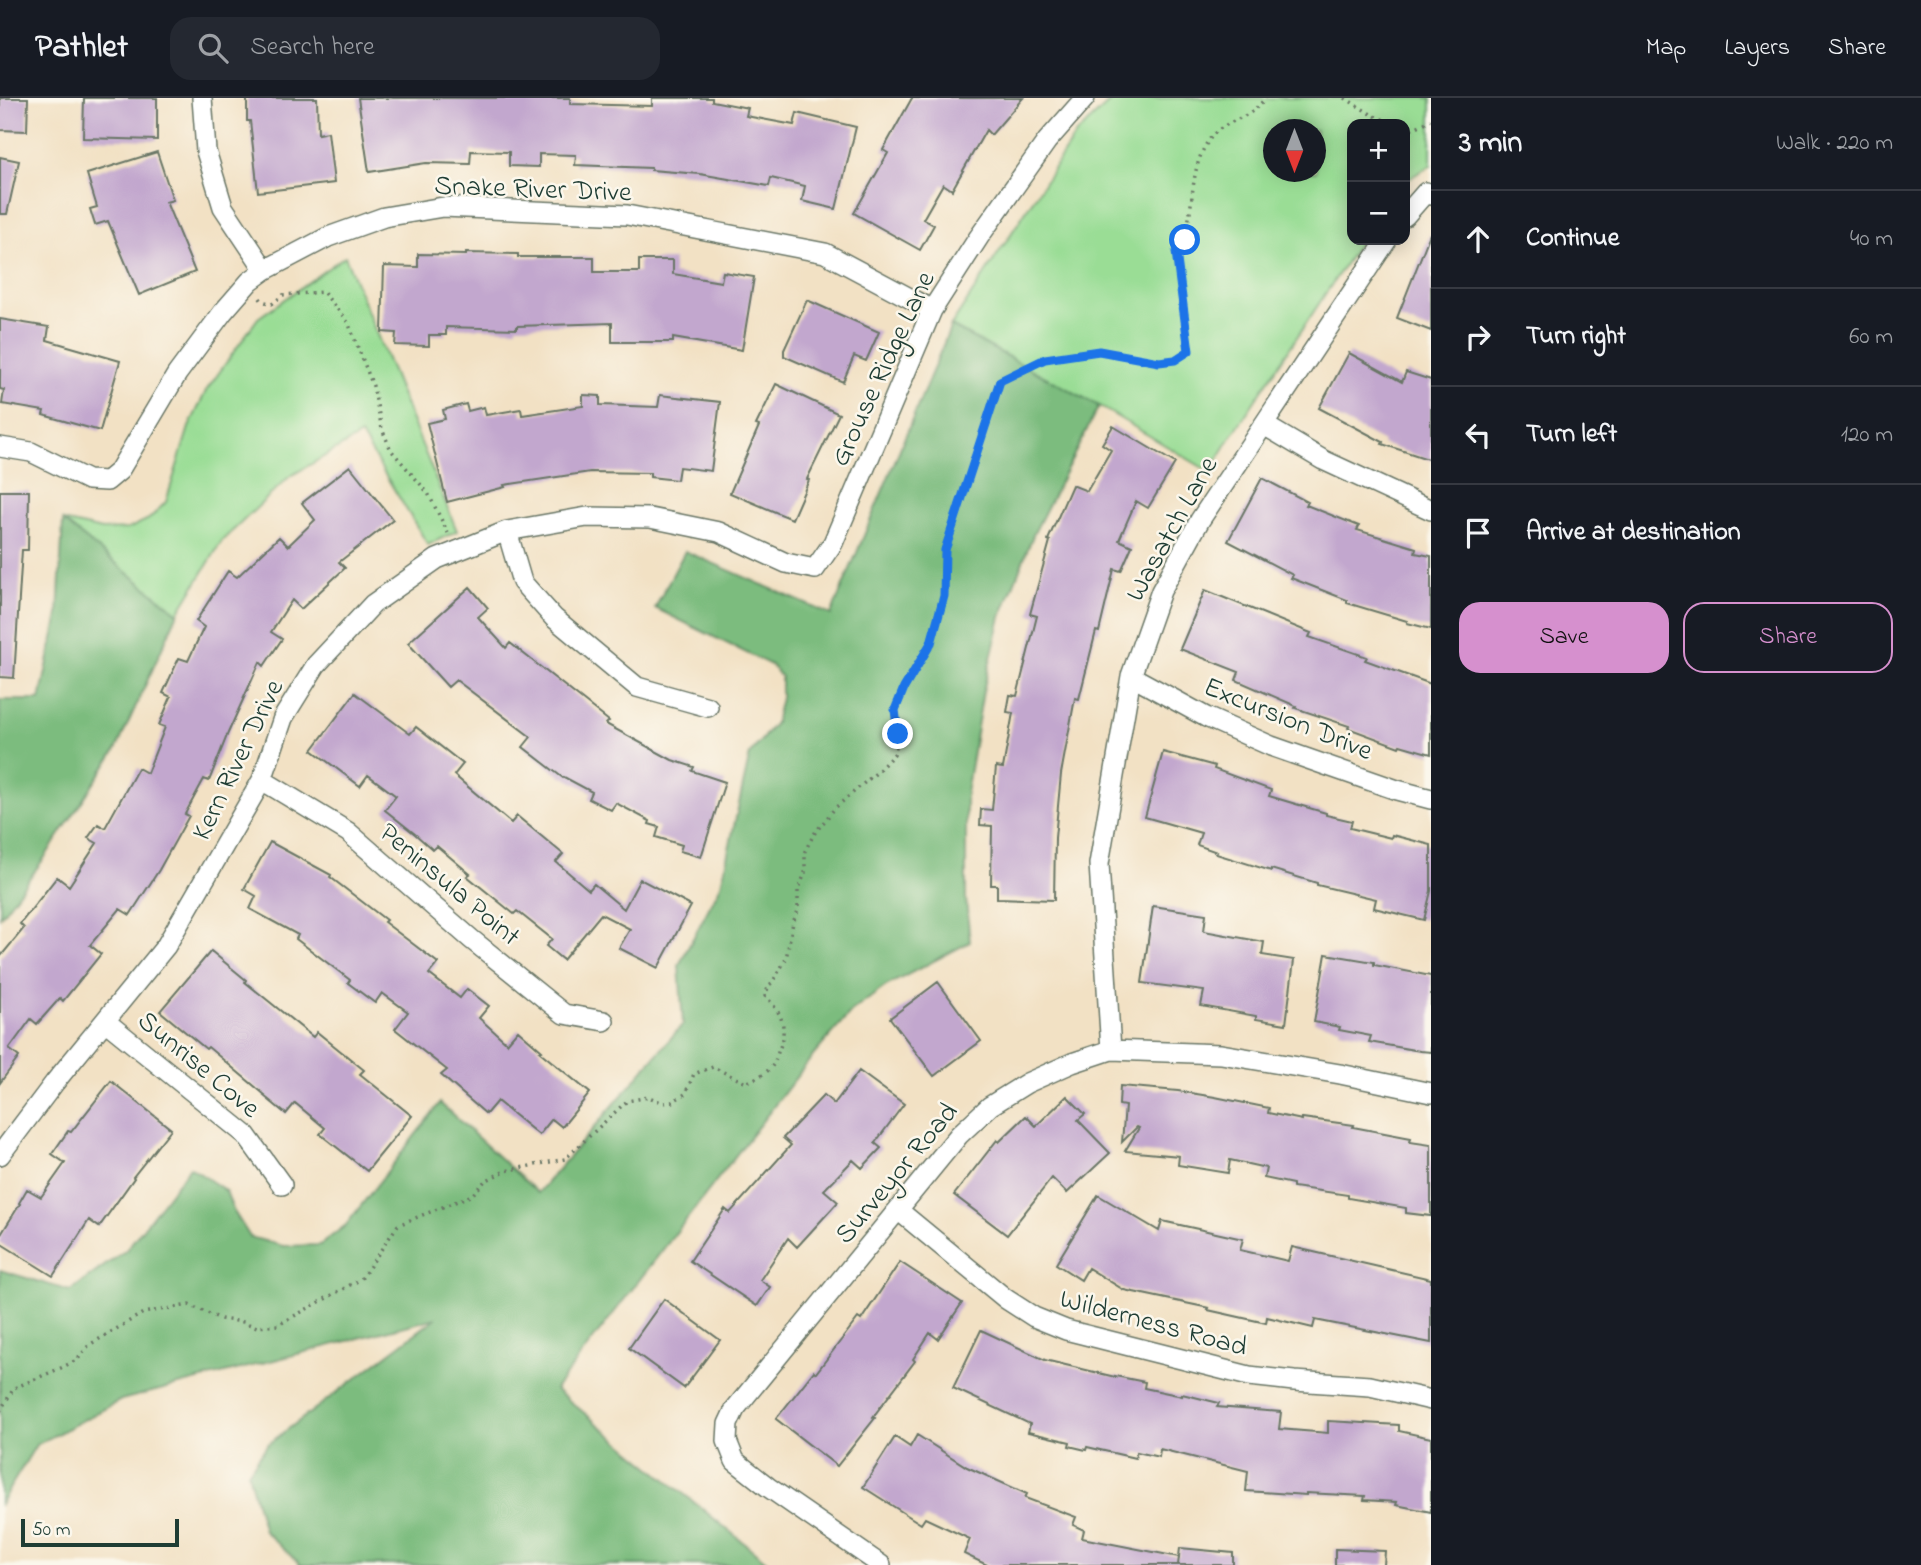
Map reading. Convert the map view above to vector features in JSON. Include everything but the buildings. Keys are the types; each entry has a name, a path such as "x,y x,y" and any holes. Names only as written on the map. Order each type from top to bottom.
{"street":[{"path":"202,98 206,151 223,207 258,276"},
{"name":"Grouse Ridge Lane","path":"815,569 833,543 932,310 979,237 1047,141 1085,98"},
{"path":"1410,211 1429,194"},
{"name":"Snake River Drive","path":"0,447 31,452 88,480 107,481 119,471 177,373 223,312 258,276 328,237 384,218 443,207 627,215 825,253 932,310"},
{"name":"Wasatch Lane","path":"1111,1050 1099,864 1131,676 1161,591 1200,520 1384,245"},
{"path":"1264,425 1323,460 1431,510"},
{"name":"Kern River Drive","path":"0,1155 55,1082 166,946 262,780 283,718 316,665 373,604 437,559 507,531 587,517 650,518 719,532 786,563 815,569"},
{"path":"507,531 523,582 554,618 637,687 708,707"},
{"name":"Excursion Drive","path":"1131,676 1206,717 1271,746 1397,790 1431,799"},
{"name":"Peninsula Point","path":"262,780 348,832 471,939 564,1014 604,1021"},
{"name":"Sunrise Cove","path":"105,1021 246,1135 282,1185"},
{"name":"Surveyor Road","path":"881,1565 735,1461 727,1440 729,1424 735,1409 959,1135 990,1107 1027,1083 1072,1062 1111,1050 1221,1055 1340,1074 1431,1093"},
{"name":"Wilderness Road","path":"898,1210 1006,1300 1034,1317 1066,1330 1249,1376 1370,1386 1431,1400"}],"path":[{"path":"0,1411 14,1388 78,1359 89,1345 143,1313 189,1305 221,1319 257,1327 278,1325 361,1279 398,1225 472,1195 485,1181 505,1171 565,1159 627,1101 649,1097 663,1103 672,1102 685,1094 694,1074 713,1067 746,1083 773,1065 784,1037 783,1026 779,1012 765,996 786,959 793,922 798,911 798,891 805,873 805,851 814,834 835,808 895,753 898,734 895,710 904,688 931,643 944,596 945,550 1000,381 1045,359 1099,351 1159,362 1175,360 1189,351 1176,252 1185,240 1196,164 1212,136 1254,110 1266,98"},
{"path":"1345,98 1382,119"},
{"path":"1410,130 1431,120"},
{"path":"258,276 262,301 272,304 283,295 323,292 348,321 373,386 391,450 428,492 457,551"}],"green space":[{"path":"1114,98 1431,98 1431,165 1410,178 1410,119 1347,119 1347,245 1358,245 1210,472 1099,406 951,326 1076,134"},
{"path":"345,256 457,531 428,545 361,435 289,477 222,541 178,613 63,521 102,530 128,529 149,519 166,502 189,427 206,391 258,318"},
{"path":"951,326 1099,406 1034,533 1001,617 983,691 966,793 966,899 970,942 886,986 851,1012 812,1057 555,1389 771,1565 301,1565 264,1531 248,1473 267,1445 436,1318 121,1400 36,1445 0,1504 0,1270 70,1291 126,1250 190,1167 226,1191 233,1210 250,1237 283,1246 320,1245 346,1225 440,1103 538,1193 683,1024 679,965 721,885 750,754 775,723 781,698 781,677 771,665 655,608 685,551 831,615"},
{"path":"63,521 178,613 116,750 43,860 0,917 0,700 40,700 58,615"}],"route":[{"path":"898,734 895,710 904,688 931,643 944,596 945,550 1000,381 1045,359 1099,351 1159,362 1175,360 1189,351 1176,252 1185,240"}]}
